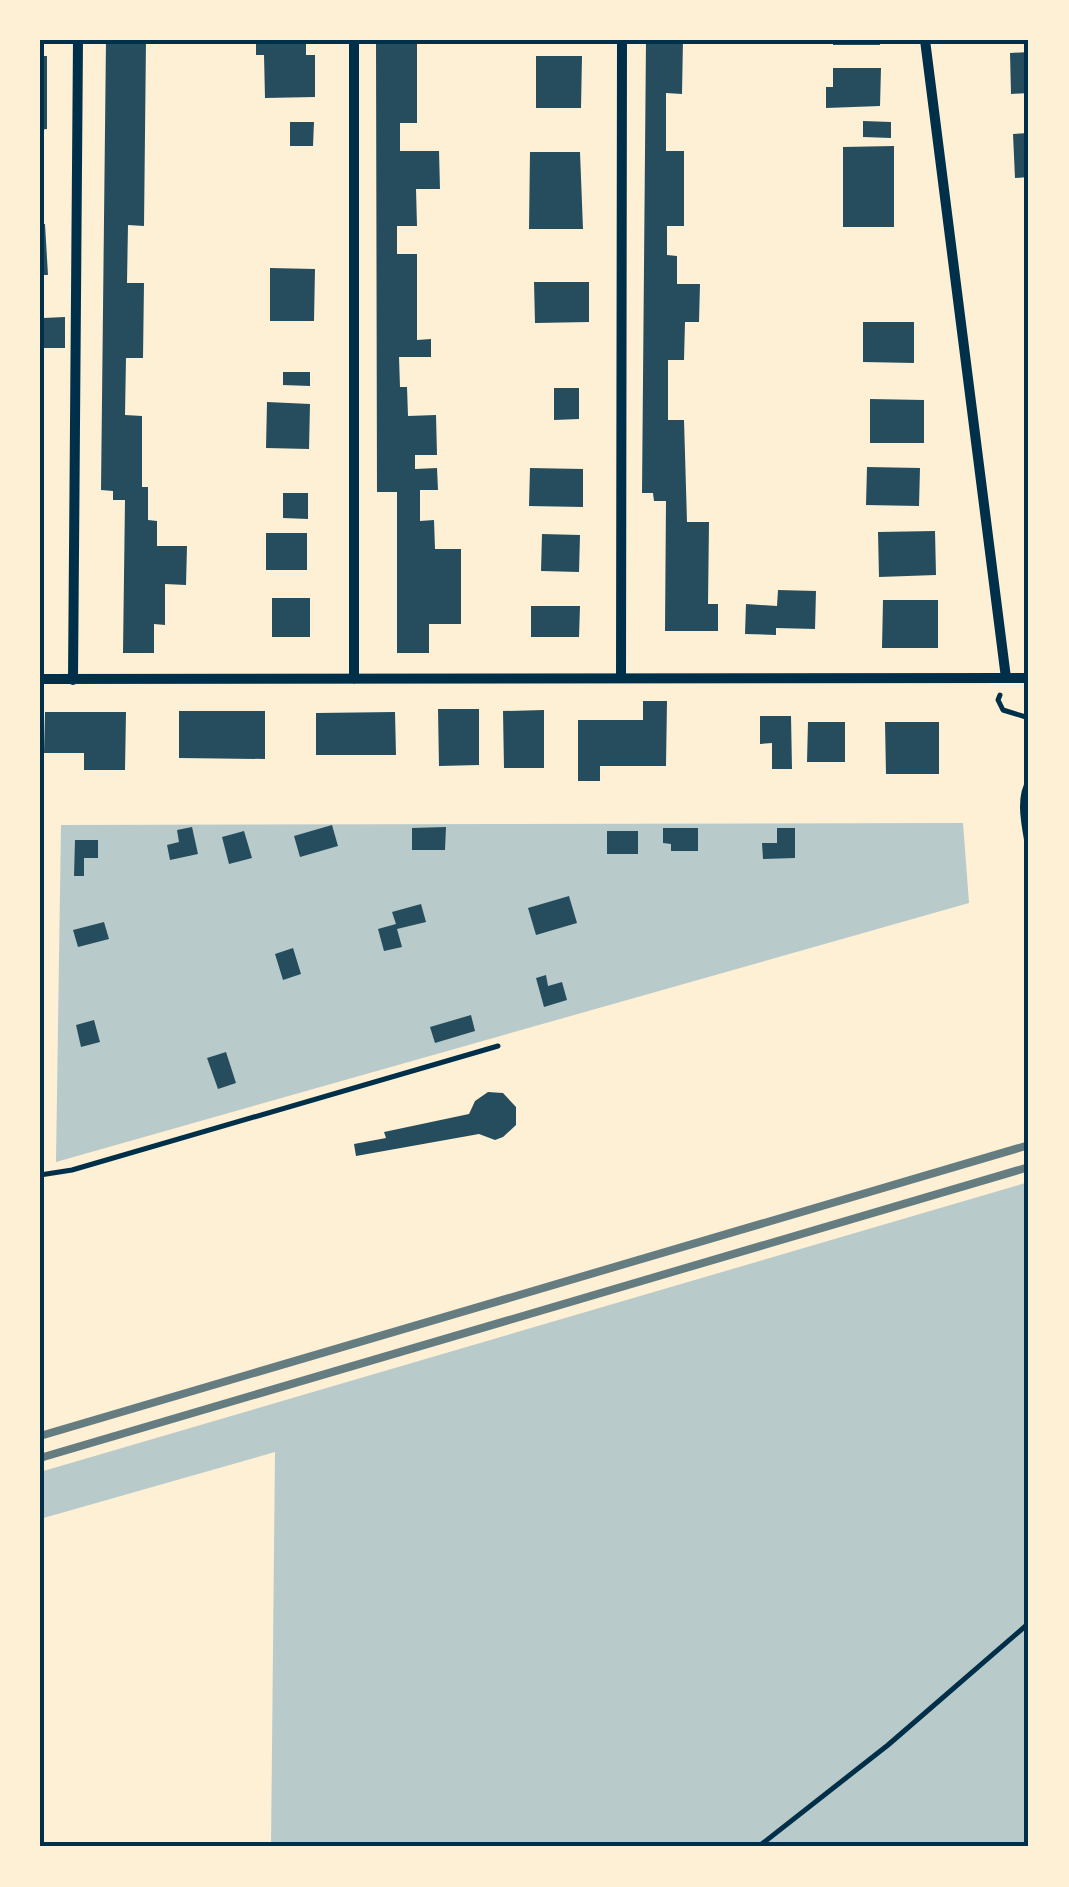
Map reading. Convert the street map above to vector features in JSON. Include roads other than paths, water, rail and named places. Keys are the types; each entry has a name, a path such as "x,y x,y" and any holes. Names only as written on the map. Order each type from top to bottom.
{"street":[{"path":"73,680 78,40"},
{"path":"354,40 354,679"},
{"path":"621,678 622,40"},
{"path":"925,40 1006,678"},
{"path":"40,679 1029,678"}],"railway":[{"path":"40,1436 1029,1145"},
{"path":"40,1458 1029,1167"}]}
